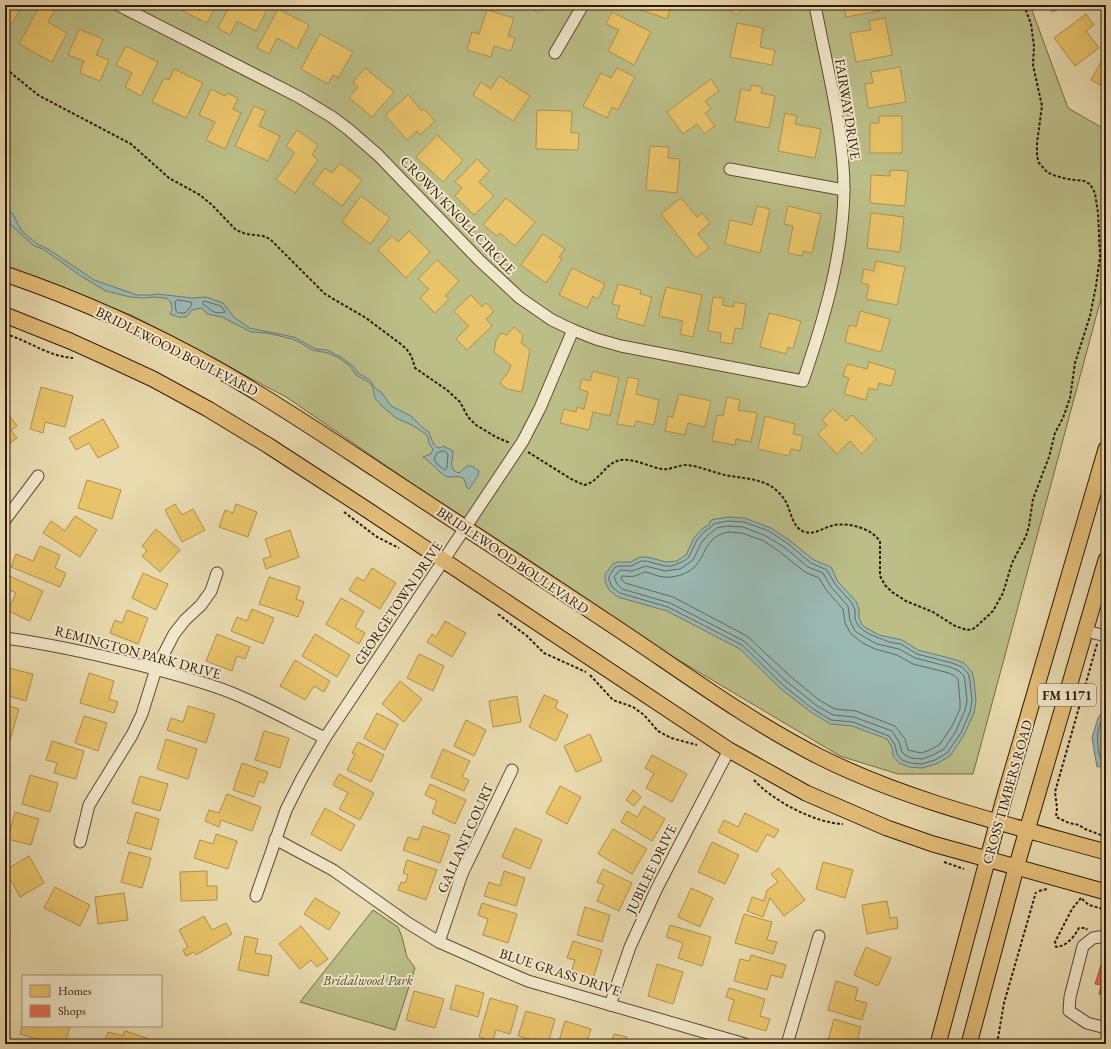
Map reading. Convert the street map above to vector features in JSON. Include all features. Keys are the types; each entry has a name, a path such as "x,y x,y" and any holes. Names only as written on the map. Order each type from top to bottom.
{"main road":[{"name":"BRIDLEWOOD BOULEVARD","path":"5,274 51,290 111,315 214,368 286,410 749,717 818,756 845,769 948,807 1106,852"},
{"path":"5,315 70,341 112,360 153,379 208,409 270,446 729,750 806,793 842,810 933,844 1106,892"},
{"name":"CROSS TIMBERS ROAD","path":"938,1044 1003,802 1106,449"},
{"name":"FM 1171","path":"969,1044 1027,830 1097,634 1106,560"}],"street":[{"name":"CROWN KNOLL CIRCLE","path":"118,5 299,97 332,117 378,155 479,260 520,298 547,316 573,330 596,339 621,346 803,381"},
{"path":"555,53 583,5"},
{"name":"FAIRWAY DRIVE","path":"803,381 820,331 836,270 841,236 844,190 839,129 815,5"},
{"path":"730,169 844,190"},
{"name":"GEORGETOWN DRIVE","path":"256,896 286,810 302,778 325,738 519,447 540,408 573,330"},
{"path":"5,520 38,476"},
{"path":"80,842 89,805 132,735 142,714 156,669 174,634 185,620 201,605 211,591 217,573"},
{"name":"REMINGTON PARK DRIVE","path":"5,638 48,644 156,669 232,693 325,738"},
{"name":"JUBILEE DRIVE","path":"610,1005 630,947 657,888 729,750"},
{"name":"GALLANT COURT","path":"438,942 462,874 512,770"},
{"name":"BLUE GRASS DRIVE","path":"275,839 333,870 408,923 438,942 500,970 528,981 745,1044"},
{"path":"787,1044 819,936"},
{"path":"1106,936 1093,938 1083,946 1070,997 1070,1012 1087,1023 1106,1028"}],"path":[{"path":"1106,613 1097,634 1055,792 1057,808 1056,817 1069,823 1080,825 1085,829 1106,837"},
{"path":"997,1044 1004,1003 1036,892"},
{"path":"1081,898 1072,909 1055,942 1056,947 1063,946 1073,937 1079,928 1086,928 1093,938"}],"green space":[{"path":"5,5 1030,5 1068,108 1106,130 1106,280 973,774 898,774 840,756 665,652 496,541 286,397 131,315 5,268"},
{"name":"Bridalwood Park","path":"373,910 398,927 407,957 415,968 395,1030 300,1002"}],"water":[{"path":"5,207 13,214 24,233 37,244 48,249 94,280 137,295 157,294 192,298 206,297 223,303 234,317 249,328 294,337 316,349 327,350 341,357 354,367 358,373 370,380 391,406 411,416 429,432 436,446 440,448 443,446 453,451 451,464 454,471 459,473 467,466 472,466 479,471 478,476 469,489 467,488 464,479 461,477 448,477 439,471 423,457 431,454 433,449 429,444 426,434 412,425 396,418 382,406 375,398 373,388 370,383 356,375 350,366 339,358 328,353 312,350 292,339 267,333 251,332 222,317 207,314 202,308 192,310 186,317 178,317 170,314 172,305 166,298 130,297 106,291 81,276 43,249 34,246 11,225 5,215"},
{"path":"728,517 744,518 771,528 814,560 831,567 838,582 856,601 859,609 859,618 863,626 879,635 902,640 918,650 964,663 972,672 976,701 974,713 964,735 950,756 936,764 922,768 909,767 899,763 893,756 892,747 887,739 852,726 830,724 811,712 781,689 740,649 667,611 618,597 609,590 605,581 605,574 613,564 618,562 631,562 640,557 647,557 666,562 677,561 686,555 694,538 703,528 709,525 711,520"},
{"path":"1106,677 1106,733 1104,766 1097,767 1092,738 1098,718 1104,709 1103,688"}],"building: Homes":[{"path":"5,5 22,5 12,24 5,20"},
{"path":"40,5 54,5 57,7 48,22 67,33 52,62 19,44"},
{"path":"181,5 216,5 207,23 179,9"},
{"path":"230,5 269,6 256,31 237,21 230,35 218,28"},
{"path":"524,5 543,5 539,13"},
{"path":"643,5 672,5 667,19 641,10"},
{"path":"721,5 744,5 737,15"},
{"path":"844,5 878,5 879,11 846,17"},
{"path":"1050,5 1069,5 1052,12"},
{"path":"278,9 309,25 297,49 277,38 269,54 257,48"},
{"path":"487,10 514,18 508,36 515,38 511,51 494,46 491,57 467,50 472,32 479,34"},
{"path":"612,12 651,32 634,65 608,51 619,30 606,24"},
{"path":"1086,14 1094,25 1086,31 1099,48 1075,66 1054,38"},
{"path":"885,18 892,55 856,62 850,33 871,30 869,21"},
{"path":"737,23 763,28 760,47 775,50 772,65 730,57"},
{"path":"79,29 103,39 96,55 109,60 100,81 80,73 84,61 68,55"},
{"path":"320,34 353,52 338,78 333,75 328,84 301,69"},
{"path":"126,46 158,62 141,96 125,87 132,73 116,65"},
{"path":"1102,60 1106,62 1106,88 1091,80"},
{"path":"900,67 906,102 868,108 865,84 873,83 871,72"},
{"path":"365,68 394,92 372,117 349,98 358,87 353,82"},
{"path":"617,68 635,77 618,110 612,107 607,118 583,106 601,73 611,78"},
{"path":"174,69 203,83 186,118 152,102 164,78 169,80"},
{"path":"499,76 530,96 513,121 473,95 481,82 491,89"},
{"path":"711,79 719,91 705,101 711,109 705,113 715,126 704,134 697,124 683,134 667,112"},
{"path":"751,85 762,87 761,93 775,96 769,128 735,121 741,89 750,91"},
{"path":"211,89 225,96 227,93 238,98 233,109 241,113 225,149 206,140 215,122 199,115"},
{"path":"408,95 422,111 424,109 435,121 420,135 417,131 407,140 385,115"},
{"path":"254,106 266,111 259,126 280,136 268,161 235,146"},
{"path":"537,110 572,111 571,133 579,133 578,150 536,149"},
{"path":"785,113 797,116 795,124 821,129 815,158 778,151"},
{"path":"879,116 902,116 902,153 870,153 870,123 879,123"},
{"path":"297,130 318,145 312,155 318,160 295,193 276,180 295,153 286,146"},
{"path":"437,135 463,160 443,182 416,157"},
{"path":"650,146 669,147 668,158 680,159 677,193 646,190"},
{"path":"477,159 489,171 479,182 494,196 474,215 455,196 462,188 455,182"},
{"path":"340,163 362,180 342,206 313,184 325,168 332,173"},
{"path":"890,170 908,171 905,206 870,203 871,175 890,176"},
{"path":"361,196 390,218 370,244 342,222"},
{"path":"506,198 535,222 515,246 500,233 497,236 483,225"},
{"path":"681,198 697,217 702,213 710,223 698,234 709,248 696,258 661,214"},
{"path":"757,206 770,209 760,253 725,244 730,220 752,225"},
{"path":"788,206 821,214 812,253 803,251 802,256 788,253 793,226 784,224"},
{"path":"871,213 904,217 900,252 867,248"},
{"path":"409,231 430,252 406,278 378,250 392,236 398,242"},
{"path":"543,234 565,249 559,257 562,259 546,283 521,265"},
{"path":"437,260 459,281 445,296 449,299 435,313 420,298 429,289 418,279"},
{"path":"876,261 905,267 897,305 866,299 869,285 861,283 864,269 874,271"},
{"path":"572,268 605,284 598,299 593,296 587,308 559,295"},
{"path":"618,284 641,290 640,294 652,297 644,326 616,318 620,306 612,304"},
{"path":"666,287 702,295 693,337 680,334 683,321 659,316"},
{"path":"471,295 482,307 486,303 494,311 486,319 492,326 467,350 456,339 469,326 454,311"},
{"path":"713,297 724,298 722,305 734,307 734,302 746,304 742,329 735,328 732,344 720,342 721,333 708,331"},
{"path":"860,311 890,319 881,352 845,342 849,325 856,327"},
{"path":"769,313 801,321 793,349 788,347 786,354 760,347"},
{"path":"514,327 523,335 521,343 530,350 522,392 507,389 500,383 509,371 511,365 494,352 496,340 501,333 507,335"},
{"path":"869,362 896,370 891,386 879,383 877,390 869,388 866,400 844,394 849,378 843,376 847,364 867,369"},
{"path":"593,371 619,378 610,416 593,412 589,430 560,423 564,409 576,412 577,407 584,409 588,392 579,389 582,379 590,381"},
{"path":"628,377 639,379 636,394 659,400 654,425 636,421 634,427 617,424"},
{"path":"41,387 73,396 65,427 45,422 43,433 30,429"},
{"path":"679,394 711,401 705,427 688,423 685,435 665,431 668,416 673,417"},
{"path":"727,397 740,400 738,410 757,413 751,442 736,439 735,445 712,441 717,415 723,416"},
{"path":"833,409 846,421 852,415 876,439 862,454 850,441 837,454 818,434 827,425 822,420"},
{"path":"5,410 17,426 11,430 17,438 5,447"},
{"path":"765,416 795,424 793,434 803,436 800,451 791,449 789,456 758,449"},
{"path":"103,419 119,447 98,458 89,443 76,450 69,438"},
{"path":"87,480 121,490 112,519 78,508"},
{"path":"175,504 182,515 193,509 205,530 182,542 165,510"},
{"path":"236,504 257,512 248,537 219,527 225,510 233,513"},
{"path":"75,516 97,530 80,557 43,533 51,521 65,531"},
{"path":"156,529 180,550 160,572 142,556 147,550 142,546"},
{"path":"290,530 299,557 266,569 263,559 271,556 265,539"},
{"path":"40,546 60,555 55,568 66,573 60,587 11,567 16,554 33,561"},
{"path":"372,568 396,583 380,609 349,590 357,577 364,581"},
{"path":"143,573 168,584 156,610 132,598"},
{"path":"7,575 43,591 30,621 8,611 16,593 5,588 5,578"},
{"path":"269,577 300,587 296,599 304,602 298,617 259,604"},
{"path":"341,598 364,611 355,627 365,633 359,644 326,624"},
{"path":"252,609 274,618 263,644 231,631 237,617 247,621"},
{"path":"127,610 148,618 138,644 110,633 115,620 122,623"},
{"path":"445,621 466,633 452,657 427,642 432,634 436,637"},
{"path":"217,634 250,647 245,659 237,656 232,671 206,661"},
{"path":"315,634 350,655 337,677 302,656"},
{"path":"419,654 444,666 433,691 407,678"},
{"path":"295,660 330,681 324,692 314,686 305,700 280,686"},
{"path":"5,667 33,674 26,701 5,695"},
{"path":"89,673 114,681 109,699 118,702 114,713 80,703"},
{"path":"400,681 422,699 404,722 382,704"},
{"path":"544,695 558,701 555,708 568,715 556,741 529,727"},
{"path":"517,696 521,722 493,727 489,701"},
{"path":"5,705 19,709 10,740 5,739"},
{"path":"188,706 215,714 206,743 167,730 171,718 183,722"},
{"path":"377,713 398,724 385,750 364,738"},
{"path":"84,716 107,723 98,751 75,743"},
{"path":"466,720 486,730 474,756 454,746"},
{"path":"264,731 289,738 280,768 255,760"},
{"path":"590,734 602,761 576,772 564,746"},
{"path":"166,739 197,749 188,779 157,769"},
{"path":"52,741 84,751 76,779 54,773 57,763 46,760"},
{"path":"358,742 384,755 371,782 347,770 355,754 352,753"},
{"path":"443,749 470,761 462,777 469,780 464,791 431,777"},
{"path":"652,755 687,774 672,802 646,788 654,773 645,768"},
{"path":"242,763 268,772 264,783 259,781 254,797 233,790"},
{"path":"339,774 374,793 360,820 339,809 348,793 333,785"},
{"path":"30,775 58,783 50,812 22,804"},
{"path":"140,776 168,784 160,811 132,803"},
{"path":"430,784 466,800 455,824 432,813 437,801 425,795"},
{"path":"560,786 581,797 567,824 546,813"},
{"path":"633,790 641,797 634,806 626,800"},
{"path":"227,794 261,807 252,831 221,820 219,827 205,821 209,810 219,813"},
{"path":"644,806 665,819 652,841 621,822 627,811 637,817"},
{"path":"325,808 355,825 341,851 311,834"},
{"path":"15,812 39,819 31,845 8,839"},
{"path":"136,812 159,819 151,850 127,843"},
{"path":"745,813 779,830 774,838 767,834 757,852 718,832 724,820 738,827"},
{"path":"423,826 450,835 440,863 403,850 408,837 418,840"},
{"path":"515,828 542,840 530,869 502,857"},
{"path":"613,829 647,849 632,874 598,854"},
{"path":"216,834 237,841 228,869 194,858 200,840 213,844"},
{"path":"712,842 739,855 725,884 698,872"},
{"path":"129,852 151,858 142,888 121,882"},
{"path":"29,856 44,883 20,897 5,870"},
{"path":"407,860 437,870 426,900 398,890 401,882 405,883 408,875 403,873"},
{"path":"823,862 853,870 845,898 816,889"},
{"path":"779,868 805,900 784,916 770,898 763,917 747,911 752,897 764,901 767,890 778,882 771,874"},
{"path":"603,869 632,883 619,911 597,901 604,885 597,882"},
{"path":"207,871 207,886 217,886 217,900 181,901 180,872"},
{"path":"504,871 525,878 516,906 484,896 489,882 500,886"},
{"path":"55,887 90,905 80,926 44,908"},
{"path":"691,888 713,898 700,927 678,917"},
{"path":"124,893 128,920 98,924 95,897"},
{"path":"315,898 340,913 329,930 304,914"},
{"path":"887,901 890,918 897,917 898,928 867,934 862,905"},
{"path":"482,903 517,914 508,943 483,935 488,919 478,915"},
{"path":"585,907 610,915 602,942 577,935"},
{"path":"744,914 772,922 767,940 777,942 773,954 735,943"},
{"path":"204,916 212,930 226,923 232,934 196,955 194,952 186,956 183,950 188,947 179,930"},
{"path":"670,925 711,937 702,966 678,958 683,943 666,937"},
{"path":"301,926 328,959 317,967 311,960 300,969 279,944"},
{"path":"245,936 258,939 255,953 272,956 268,976 238,970"},
{"path":"573,941 602,950 593,979 571,972 575,960 567,958"},
{"path":"866,947 891,958 878,986 854,975"},
{"path":"751,955 786,965 782,978 771,975 767,990 734,981 740,959 749,961"},
{"path":"657,964 683,972 673,1004 648,996"},
{"path":"836,981 858,988 855,1000 867,1003 862,1020 828,1010"},
{"path":"456,985 484,993 478,1017 450,1009"},
{"path":"729,988 765,999 760,1016 770,1019 766,1031 728,1020 734,1000 726,997"},
{"path":"414,991 444,999 435,1028 406,1020"},
{"path":"490,998 518,1006 510,1034 496,1030 493,1041 479,1037"},
{"path":"526,1011 555,1019 548,1044 518,1036"},
{"path":"834,1019 861,1027 857,1041 868,1044 827,1044"},
{"path":"565,1021 591,1029 586,1044 558,1044"},
{"path":"22,1027 70,1027 65,1044 40,1044 41,1040 20,1034"},
{"path":"125,1031 159,1042 159,1044 104,1044 108,1032 123,1036"},
{"path":"614,1034 627,1037 625,1044 611,1044"}],"building: Shops":[{"path":"1101,965 1106,966 1106,996 1099,994 1101,985 1095,984"}]}
